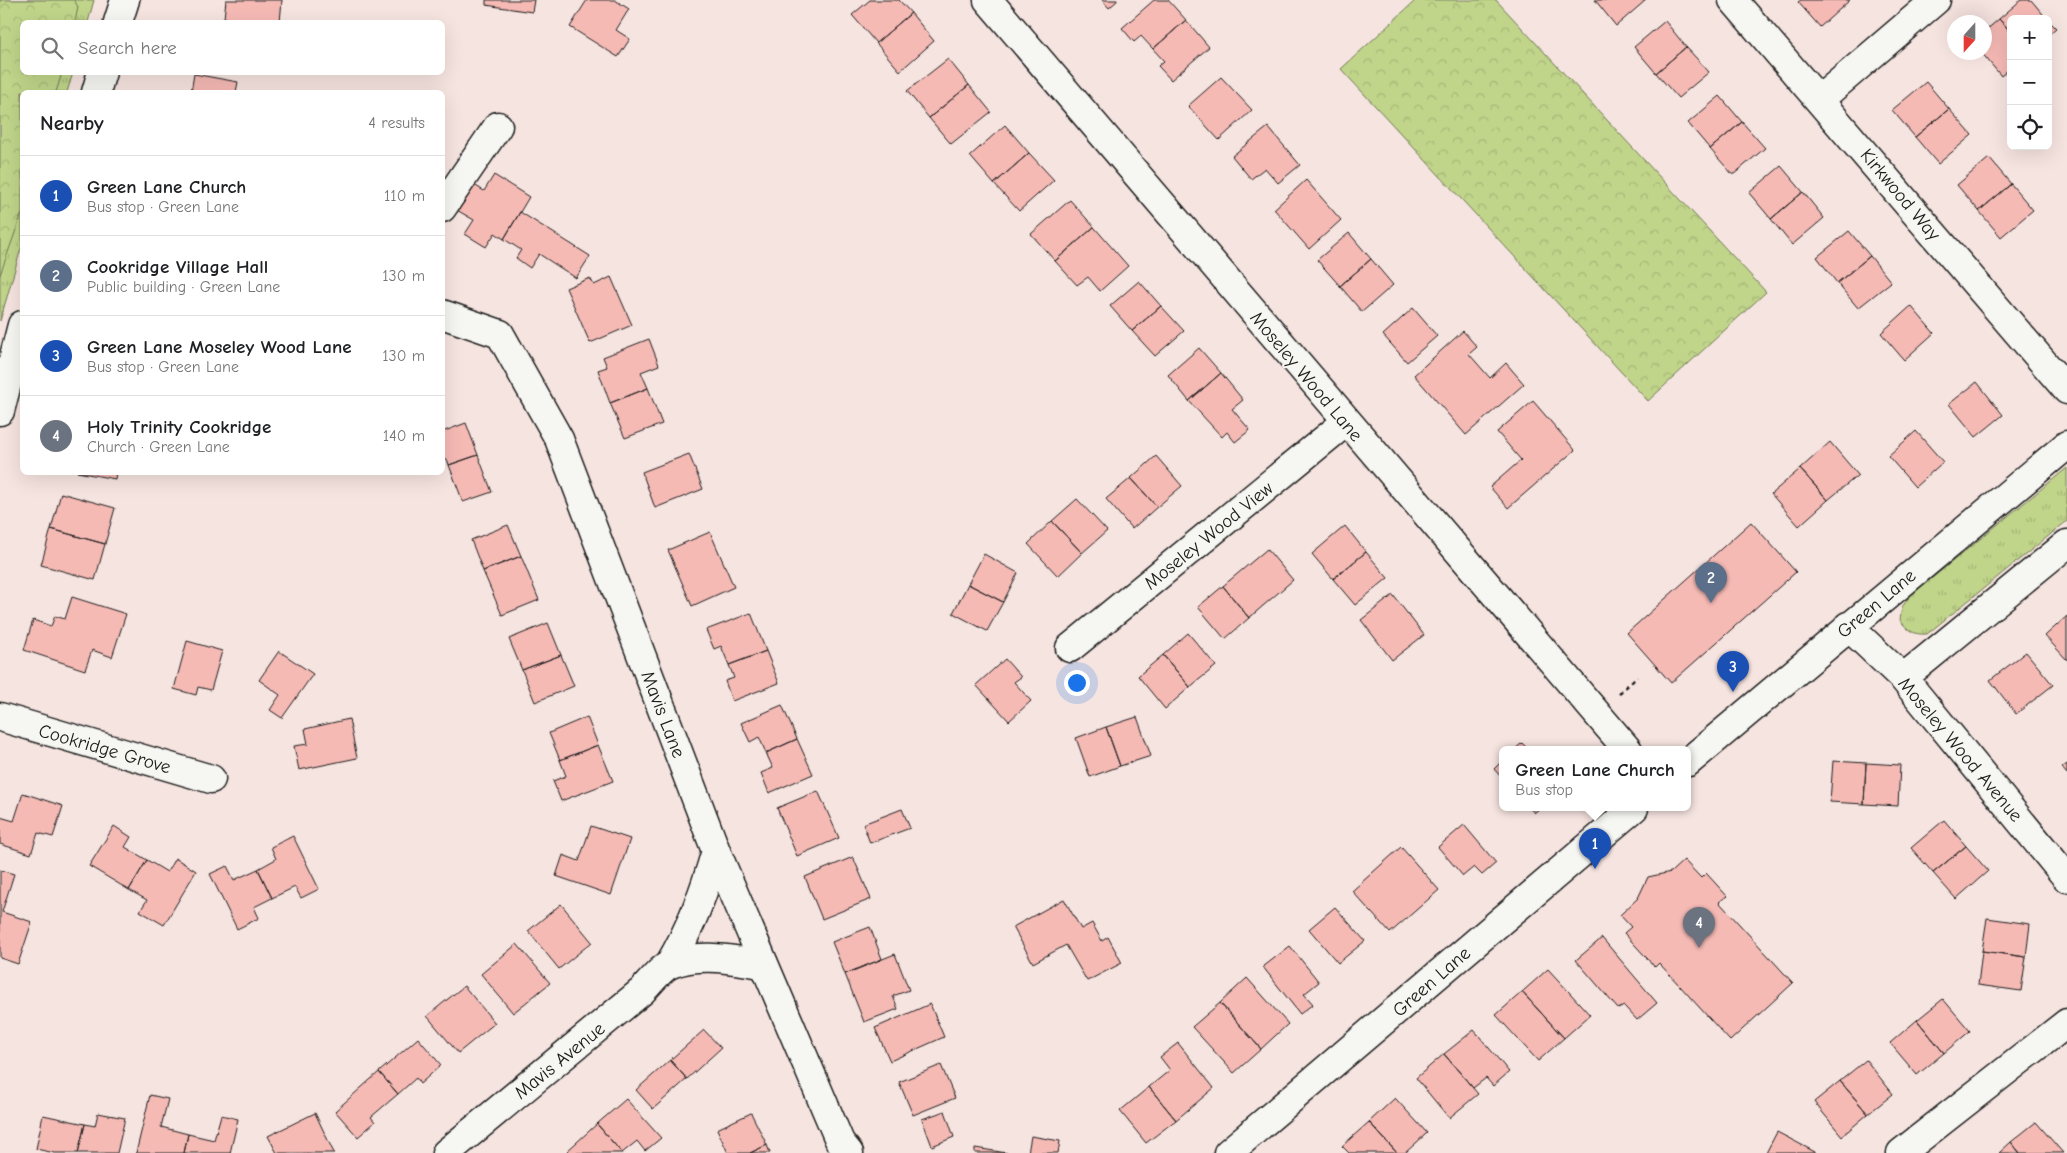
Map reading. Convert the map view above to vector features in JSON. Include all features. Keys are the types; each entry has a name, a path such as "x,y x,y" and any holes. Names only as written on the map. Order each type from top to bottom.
{"street":[{"path":"119,20 125,0"},
{"name":"Moseley Wood Lane","path":"988,0 1346,422 1625,746"},
{"name":"Kirkwood Way","path":"1734,0 2067,390"},
{"path":"1820,99 1936,0"},
{"path":"97,90 101,75"},
{"path":"445,204 498,126"},
{"name":"Mavis Lane","path":"445,315 500,334 559,439 716,851 840,1142 849,1153"},
{"path":"0,411 20,333"},
{"name":"Moseley Wood View","path":"1070,648 1346,422"},
{"name":"Green Lane","path":"1691,759 1848,626 2067,445"},
{"path":"1903,678 2067,544"},
{"name":"Moseley Wood Avenue","path":"1848,626 1903,678 2067,878"},
{"name":"Cookridge Grove","path":"0,717 210,779"},
{"name":"Green Lane","path":"1228,1153 1630,811"},
{"name":"Mavis Avenue","path":"446,1153 642,991 669,964 692,924 716,851"},
{"path":"669,964 695,959 721,958 764,964"},
{"path":"1901,1153 2067,1023"}],"green space":[{"path":"0,0 94,0 89,20 20,20 20,75 72,75 68,90 20,90 20,252 0,321"},
{"path":"0,0 74,0 78,7 75,20 20,20 20,75 61,75 57,90 20,90 20,219 0,275"},
{"path":"1416,0 1496,0 1766,292 1648,401 1341,69"},
{"path":"2067,468 2067,521 1927,634 1912,632 1906,627 1900,620 1902,607 1910,596"}],"building":[{"path":"226,0 282,0 280,20 224,18"},
{"path":"486,0 534,0 532,12 486,5"},
{"path":"587,0 615,0 629,9 616,30 630,39 618,57 570,27"},
{"path":"870,0 899,0 911,13 876,43 852,15"},
{"path":"1102,0 1118,0 1109,8"},
{"path":"1154,0 1168,0 1186,20 1153,49 1141,36 1134,42 1122,28"},
{"path":"1595,0 1646,0 1616,26"},
{"path":"1801,0 1850,0 1820,27 1798,2"},
{"path":"2021,0 2031,0 2044,15 2007,15 2007,28 1999,19"},
{"path":"911,13 934,41 900,71 876,43"},
{"path":"1999,19 2007,28 2007,71 2001,76 1988,60 1992,60 1992,25"},
{"path":"1186,20 1209,47 1171,80 1158,66 1164,61 1153,49"},
{"path":"1665,21 1686,47 1656,73 1634,47"},
{"path":"1686,47 1709,72 1678,98 1656,73"},
{"path":"948,59 969,85 929,118 907,91"},
{"path":"194,75 238,82 236,90 191,90"},
{"path":"1221,77 1252,110 1219,140 1188,106"},
{"path":"1926,82 1949,109 1915,137 1892,110"},
{"path":"969,85 991,112 951,144 929,118"},
{"path":"1720,96 1742,122 1710,149 1688,123"},
{"path":"1949,109 1972,135 1938,164 1915,137"},
{"path":"1742,122 1765,148 1733,175 1710,149"},
{"path":"1005,125 1029,153 994,184 970,156"},
{"path":"1268,127 1300,165 1278,183 1265,168 1251,179 1232,156"},
{"path":"1029,153 1054,180 1019,211 994,184"},
{"path":"1989,158 2011,184 1979,211 1957,185"},
{"path":"1781,166 1803,192 1771,219 1749,193"},
{"path":"494,175 529,197 504,239 495,233 486,247 465,234 474,220 455,209 471,183 484,191"},
{"path":"1306,180 1341,220 1309,249 1274,209"},
{"path":"2011,184 2033,210 2001,237 1979,211"},
{"path":"1803,192 1824,218 1792,245 1771,219"},
{"path":"1070,200 1094,227 1055,261 1031,234"},
{"path":"520,212 590,256 576,278 539,254 530,268 516,258 521,250 504,239"},
{"path":"1094,227 1128,266 1100,291 1088,277 1077,285 1055,261"},
{"path":"1849,231 1870,256 1837,283 1817,257"},
{"path":"1349,233 1371,259 1340,286 1317,260"},
{"path":"1870,256 1891,282 1858,308 1837,283"},
{"path":"1371,259 1393,285 1362,312 1340,286"},
{"path":"611,277 632,325 590,343 566,288 590,278 594,285"},
{"path":"1139,281 1161,306 1132,331 1110,306"},
{"path":"1161,306 1184,331 1155,356 1132,331"},
{"path":"1911,306 1934,333 1904,360 1881,333"},
{"path":"1413,308 1437,336 1407,362 1383,335"},
{"path":"1463,331 1477,347 1469,354 1490,378 1506,363 1524,384 1466,435 1414,375"},
{"path":"649,339 659,365 641,372 648,388 610,403 598,370 607,367 603,357"},
{"path":"1199,348 1221,373 1189,401 1168,375"},
{"path":"1221,373 1243,400 1232,409 1250,430 1235,442 1227,432 1222,437 1189,401"},
{"path":"1977,382 2003,415 1976,437 1949,404"},
{"path":"648,388 662,424 625,438 610,403"},
{"path":"1533,401 1575,450 1508,508 1490,487 1521,460 1497,432"},
{"path":"466,423 478,455 449,465 447,459 445,459 445,431"},
{"path":"1916,431 1943,462 1915,487 1888,456"},
{"path":"1830,442 1858,475 1828,500 1800,469"},
{"path":"689,454 703,489 655,508 642,472"},
{"path":"478,455 492,492 463,502 449,465"},
{"path":"1156,456 1182,486 1157,507 1131,478"},
{"path":"1800,469 1828,500 1799,526 1771,494"},
{"path":"93,475 116,475 115,479"},
{"path":"1131,478 1157,507 1132,529 1106,499"},
{"path":"61,493 115,508 105,544 51,529"},
{"path":"1077,499 1107,531 1082,553 1052,521"},
{"path":"1052,521 1082,553 1058,576 1028,544"},
{"path":"1751,522 1796,572 1671,683 1627,633"},
{"path":"508,525 521,556 483,571 471,540"},
{"path":"1345,526 1366,552 1333,579 1312,554"},
{"path":"51,529 105,544 95,580 41,565"},
{"path":"710,532 734,587 692,606 668,550"},
{"path":"1267,549 1293,580 1249,618 1223,586"},
{"path":"1366,552 1388,578 1355,605 1333,579"},
{"path":"984,554 1018,573 1003,602 968,584"},
{"path":"521,556 539,600 502,615 483,571"},
{"path":"968,584 1003,602 987,631 953,613"},
{"path":"1223,586 1249,618 1225,639 1198,607"},
{"path":"1393,595 1424,635 1392,660 1361,620"},
{"path":"72,597 126,614 112,657 92,650 85,670 24,650 33,620 51,626 55,616 65,619"},
{"path":"751,613 766,651 729,665 721,646 714,649 706,630"},
{"path":"2067,616 2067,660 2045,636"},
{"path":"548,623 561,655 522,670 509,639"},
{"path":"1188,633 1216,666 1190,687 1163,655"},
{"path":"187,641 222,651 211,690 198,687 196,695 174,689"},
{"path":"279,651 313,674 282,718 270,710 280,695 259,680"},
{"path":"766,651 779,683 732,701 725,681 734,678 729,665"},
{"path":"2026,652 2053,685 2016,714 1990,680"},
{"path":"561,655 574,686 535,702 522,670"},
{"path":"1163,655 1190,687 1165,709 1138,676"},
{"path":"1005,659 1021,677 1014,682 1031,701 1009,721 976,685"},
{"path":"782,705 797,739 766,753 759,737 750,742 741,723"},
{"path":"587,717 598,745 560,760 549,733"},
{"path":"1137,717 1151,756 1120,766 1106,727"},
{"path":"349,719 357,758 299,770 294,746 308,744 305,729"},
{"path":"1106,727 1120,766 1090,777 1076,738"},
{"path":"797,739 813,774 769,793 761,773 773,768 766,753"},
{"path":"598,745 613,781 561,801 553,781 566,776 560,760"},
{"path":"1833,761 1866,763 1864,804 1830,802"},
{"path":"1866,763 1900,765 1898,806 1864,804"},
{"path":"1499,764 1499,775 1494,769"},
{"path":"2067,764 2067,774 2062,768"},
{"path":"818,791 839,838 797,856 777,808"},
{"path":"23,793 63,806 53,837 38,833 31,854 0,844 0,817 14,821"},
{"path":"902,809 910,828 870,843 863,824"},
{"path":"1944,820 1966,846 1933,873 1911,848"},
{"path":"1464,825 1496,863 1482,875 1474,867 1463,876 1438,847"},
{"path":"114,826 131,837 125,847 147,860 129,890 89,866"},
{"path":"591,826 630,839 611,895 556,876 563,855 579,861"},
{"path":"293,836 319,889 301,898 295,887 272,898 258,869 276,859 271,847"},
{"path":"1966,846 1988,871 1956,899 1933,873"},
{"path":"1401,847 1439,890 1390,933 1352,891"},
{"path":"853,857 871,899 822,919 805,877"},
{"path":"175,858 196,871 164,925 140,911 147,900 129,890 147,860 167,872"},
{"path":"1684,860 1701,878 1706,873 1727,896 1719,902 1793,983 1730,1041 1659,963 1655,967 1624,933 1631,927 1620,915 1638,898 1648,877 1671,872"},
{"path":"227,866 234,880 258,869 272,898 254,907 259,918 237,929 210,874"},
{"path":"0,870 14,874 2,912 32,922 18,964 0,958"},
{"path":"1064,899 1081,929 1092,923 1102,941 1108,937 1122,963 1087,981 1066,945 1033,963 1013,927"},
{"path":"561,904 592,942 559,969 528,931"},
{"path":"1335,907 1365,941 1338,963 1309,929"},
{"path":"1987,918 2030,924 2026,957 1982,951"},
{"path":"870,927 882,959 845,974 832,942"},
{"path":"1602,938 1657,1003 1637,1020 1624,1006 1618,1009 1576,960"},
{"path":"517,944 550,983 513,1013 481,974"},
{"path":"1290,946 1319,982 1304,994 1313,1004 1300,1014 1263,967"},
{"path":"1982,951 2026,957 2021,991 1978,985"},
{"path":"895,954 909,990 893,996 898,1009 864,1022 845,974"},
{"path":"1548,969 1590,1015 1564,1038 1522,992"},
{"path":"1247,978 1288,1024 1261,1049 1220,1003"},
{"path":"464,986 495,1023 458,1053 427,1016"},
{"path":"1522,992 1564,1038 1538,1061 1496,1015"},
{"path":"1943,999 1970,1031 1944,1053 1917,1020"},
{"path":"1220,1003 1261,1049 1234,1073 1192,1027"},
{"path":"930,1004 944,1037 890,1061 875,1028"},
{"path":"1917,1020 1944,1053 1917,1075 1890,1043"},
{"path":"704,1030 721,1048 687,1079 670,1060"},
{"path":"1474,1030 1509,1072 1493,1086 1486,1078 1473,1088 1444,1054"},
{"path":"418,1038 441,1065 420,1084 416,1078 398,1094 379,1072"},
{"path":"1178,1043 1214,1088 1176,1120 1149,1087 1170,1070 1160,1057"},
{"path":"1444,1054 1478,1094 1449,1118 1416,1078"},
{"path":"670,1060 687,1079 653,1109 636,1090"},
{"path":"1866,1060 1893,1094 1868,1114 1840,1081"},
{"path":"941,1065 955,1098 913,1115 899,1082"},
{"path":"379,1072 398,1094 371,1117 375,1122 358,1137 335,1111"},
{"path":"1840,1081 1868,1114 1842,1136 1814,1102"},
{"path":"1149,1087 1176,1120 1146,1143 1120,1111"},
{"path":"150,1095 168,1099 161,1127 188,1134 184,1153 136,1153"},
{"path":"1395,1098 1427,1133 1405,1153 1397,1153 1369,1122"},
{"path":"626,1099 661,1138 645,1151 637,1141 622,1153 597,1124"},
{"path":"945,1111 954,1137 932,1146 922,1119"},
{"path":"98,1113 125,1118 117,1153 78,1153 85,1124 95,1126"},
{"path":"315,1113 334,1153 277,1153 268,1136"},
{"path":"751,1113 767,1145 750,1153 728,1153 717,1129"},
{"path":"43,1115 85,1124 78,1153 55,1153 36,1149"},
{"path":"221,1115 238,1119 230,1153 184,1153 188,1134 214,1140"},
{"path":"1369,1122 1397,1153 1349,1153 1342,1146"},
{"path":"2036,1122 2063,1153 2020,1153 2011,1142"},
{"path":"597,1124 622,1153 569,1153 567,1151"},
{"path":"1777,1132 1815,1152 1815,1153 1766,1153"},
{"path":"1031,1136 1060,1141 1058,1153 1028,1153"},
{"path":"2011,1142 2020,1153 1999,1153"},
{"path":"767,1145 770,1153 750,1153"},
{"path":"975,1148 1007,1153 975,1153"}],"place":[{"name":"Cookridge Village Hall","path":"1711,603"},
{"name":"Green Lane Moseley Wood Lane","path":"1733,692"},
{"name":"Green Lane Church","path":"1595,869"},
{"name":"Holy Trinity Cookridge","path":"1699,948"}]}
